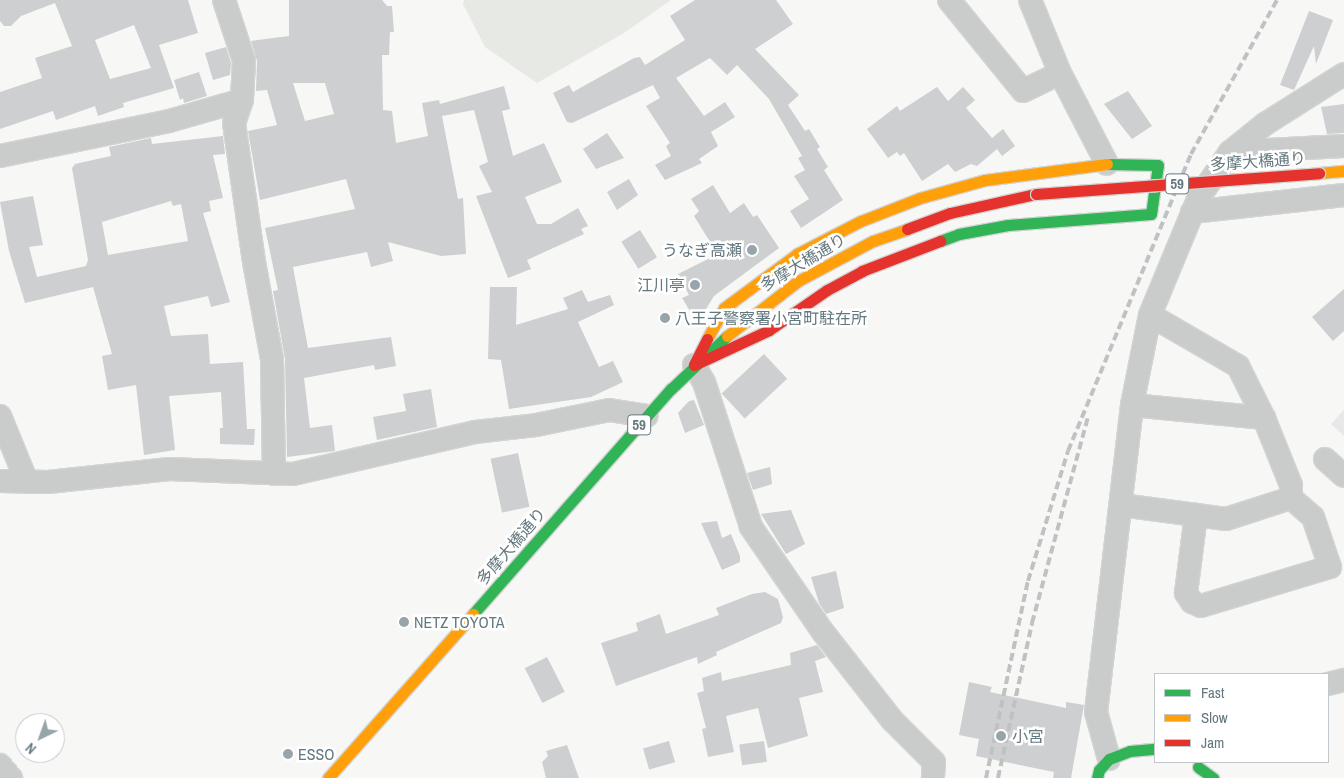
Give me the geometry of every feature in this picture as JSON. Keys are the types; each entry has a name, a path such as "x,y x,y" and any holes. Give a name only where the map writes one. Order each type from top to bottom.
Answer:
{"main road":[{"path":"1107,164 1158,165 1151,214 1008,225 959,234 862,271 827,290 768,330 694,365 724,308 797,254 861,220 920,198 984,180 1107,164"},
{"name":"多摩大橋通り","path":"328,778 694,365 738,324 778,295 855,249 941,215 1036,194 1344,171"},
{"path":"1097,778 1099,770 1109,759 1130,751 1154,749"},
{"path":"1197,769 1213,778"}],"street":[{"path":"224,0 244,61 242,100 235,131 272,359 274,474"},
{"path":"949,0 1024,91 1060,73"},
{"path":"1030,0 1060,73 1107,164"},
{"path":"1109,759 1096,712 1132,405 1150,315 1192,212 1230,152 1265,124 1344,74"},
{"path":"0,156 169,121 242,100"},
{"path":"1230,152 1344,146"},
{"path":"1192,212 1344,195"},
{"path":"1150,315 1238,366 1264,418 1291,485 1291,498 1313,517 1330,567 1201,606 1192,602 1186,593 1196,515"},
{"path":"694,365 704,382 751,527 823,632 892,720 934,762 933,778"},
{"path":"1132,405 1264,418"},
{"path":"0,481 48,482 169,469 293,474 462,434 536,425 609,410 647,416"},
{"path":"0,416 27,482"},
{"path":"1325,459 1344,476"},
{"path":"1121,505 1226,519 1291,498"},
{"path":"1329,684 1344,680"},
{"path":"0,765 11,778"}],"shaded area":[{"path":"464,0 671,0 624,33 537,83 485,47 463,4"},
{"path":"1344,410 1344,436 1331,424"}],"building":[{"path":"0,0 188,0 198,33 159,45 174,88 123,103 124,107 98,116 95,106 56,120 53,111 0,129 0,92 42,78 35,58 72,46 55,3 21,16 11,26 4,26 0,21","holes":["134,25 151,68 110,79 95,40"]},
{"path":"289,0 382,0 387,6 392,6 394,32 390,32 389,55 382,55 383,110 392,111 396,143 428,136 422,103 439,100 440,104 504,86 510,109 502,111 513,156 544,143 562,182 525,197 537,224 551,224 578,208 588,226 581,229 584,234 527,260 531,269 508,278 476,196 492,192 479,166 488,162 474,110 442,116 458,199 463,198 466,254 441,256 388,242 393,261 371,267 367,252 293,267 308,348 391,337 396,366 375,370 374,365 304,378 310,428 332,425 335,451 287,457 285,359 273,291 278,290 265,228 355,209 346,179 260,200 248,131 277,125 267,90 256,91 257,61 251,41 289,36","holes":["293,83 325,83 334,114 305,121"]},
{"path":"695,0 776,0 793,24 755,49 799,95 788,105 805,131 809,129 820,147 817,149 828,167 824,170 843,200 801,228 790,211 809,199 794,176 805,170 798,158 802,156 769,99 737,65 727,75 710,58 676,78 704,116 725,102 735,117 711,132 718,146 699,159 702,163 665,180 655,165 671,156 666,146 670,143 646,106 660,98 653,85 572,123 567,122 553,93 569,85 573,92 634,58 640,57 645,65 685,40 670,16"},
{"path":"1309,11 1333,20 1316,64 1314,46 1294,90 1280,85"},
{"path":"226,47 231,63 230,75 213,80 205,53"},
{"path":"199,72 207,96 184,103 183,98 180,100 174,80"},
{"path":"937,87 948,101 963,87 975,100 966,108 992,138 1003,129 1015,146 1002,156 997,149 977,166 971,164 955,172 948,164 922,181 904,153 900,156 897,152 888,158 867,129 897,106 900,111"},
{"path":"1128,91 1152,126 1132,139 1104,104"},
{"path":"1344,104 1344,133 1327,134 1321,107"},
{"path":"607,133 624,158 596,169 583,149"},
{"path":"223,136 225,154 213,155 223,198 209,201 211,211 203,213 230,302 211,307 208,296 164,306 171,336 208,334 210,364 243,362 247,429 255,429 254,445 220,444 220,428 223,428 221,392 169,396 175,450 144,455 136,385 108,390 102,356 112,354 93,287 25,303 9,251 0,202 33,196 43,245 29,247 37,277 86,266 88,260 72,168 75,164 111,156 109,147 151,138 152,144","holes":["171,201 173,206 181,204 188,241 108,255 102,222"]},
{"path":"629,179 638,195 617,210 607,192"},
{"path":"713,185 730,213 744,203 753,217 757,215 779,248 714,296 706,309 693,316 682,298 689,295 678,274 712,257 707,249 712,245 694,216 699,211 691,199"},
{"path":"640,230 657,257 638,269 621,242"},
{"path":"490,287 517,287 516,325 568,309 563,298 582,290 588,302 610,295 614,305 578,322 599,367 613,361 623,382 591,397 509,409 501,360 488,359"},
{"path":"1344,289 1344,331 1333,341 1312,317"},
{"path":"764,354 787,379 745,418 722,394"},
{"path":"431,389 437,427 377,440 373,417 406,411 403,394"},
{"path":"694,400 704,425 685,433 678,413 689,401"},
{"path":"518,453 529,507 502,513 491,459"},
{"path":"770,467 772,484 753,490 747,473"},
{"path":"791,510 805,544 786,554 761,514"},
{"path":"717,521 722,538 731,534 740,556 740,562 722,570 701,523"},
{"path":"836,571 844,608 826,614 819,603 811,577"},
{"path":"765,592 778,599 783,617 781,623 716,652 717,655 698,664 697,657 616,686 601,643 638,631 636,623 660,614 666,634 719,615 716,608 752,594"},
{"path":"817,645 826,657 815,661 823,692 799,698 808,736 768,748 758,708 726,716 734,752 708,757 702,729 706,728 697,693 704,691 702,678 721,672 722,681 791,665 790,653"},
{"path":"547,657 565,692 542,703 525,668"},
{"path":"969,682 992,687 990,692 1066,708 1066,702 1084,705 1071,778 1053,778 1054,772 976,756 979,739 959,735"},
{"path":"669,741 675,762 649,770 643,748"},
{"path":"764,741 767,762 742,765 739,744"},
{"path":"567,745 579,778 546,778 542,762 548,756 546,751"}],"railway":[{"path":"986,778 1028,581 1068,451 1191,154 1277,0"},
{"path":"998,778 1032,623 1088,417"}],"traffic: fast":[{"path":"940,241 959,234 1008,225 1151,214 1158,165 1107,164"},
{"path":"473,614 671,389 727,336"},
{"path":"1097,778 1099,770 1109,759 1130,751 1154,749"},
{"path":"1198,767 1213,778"}],"traffic: slow":[{"path":"707,339 724,308 797,254 861,221 920,198 985,180 1107,164"},
{"path":"1319,173 1344,171"},
{"path":"727,336 798,281 873,241 907,229"},
{"path":"328,778 473,614"}],"traffic: jam":[{"path":"1036,194 1319,173"},
{"path":"907,229 950,213 1036,194"},
{"path":"707,339 694,365 769,330 827,290 862,271 940,241"}],"place":[{"name":"うなぎ高瀬","path":"752,250"},
{"name":"江川亭","path":"695,285"},
{"name":"八王子警察署小宮町駐在所","path":"665,318"},
{"name":"NETZ TOYOTA","path":"404,622"},
{"name":"小宮","path":"1001,736"},
{"name":"ESSO","path":"288,754"}]}
